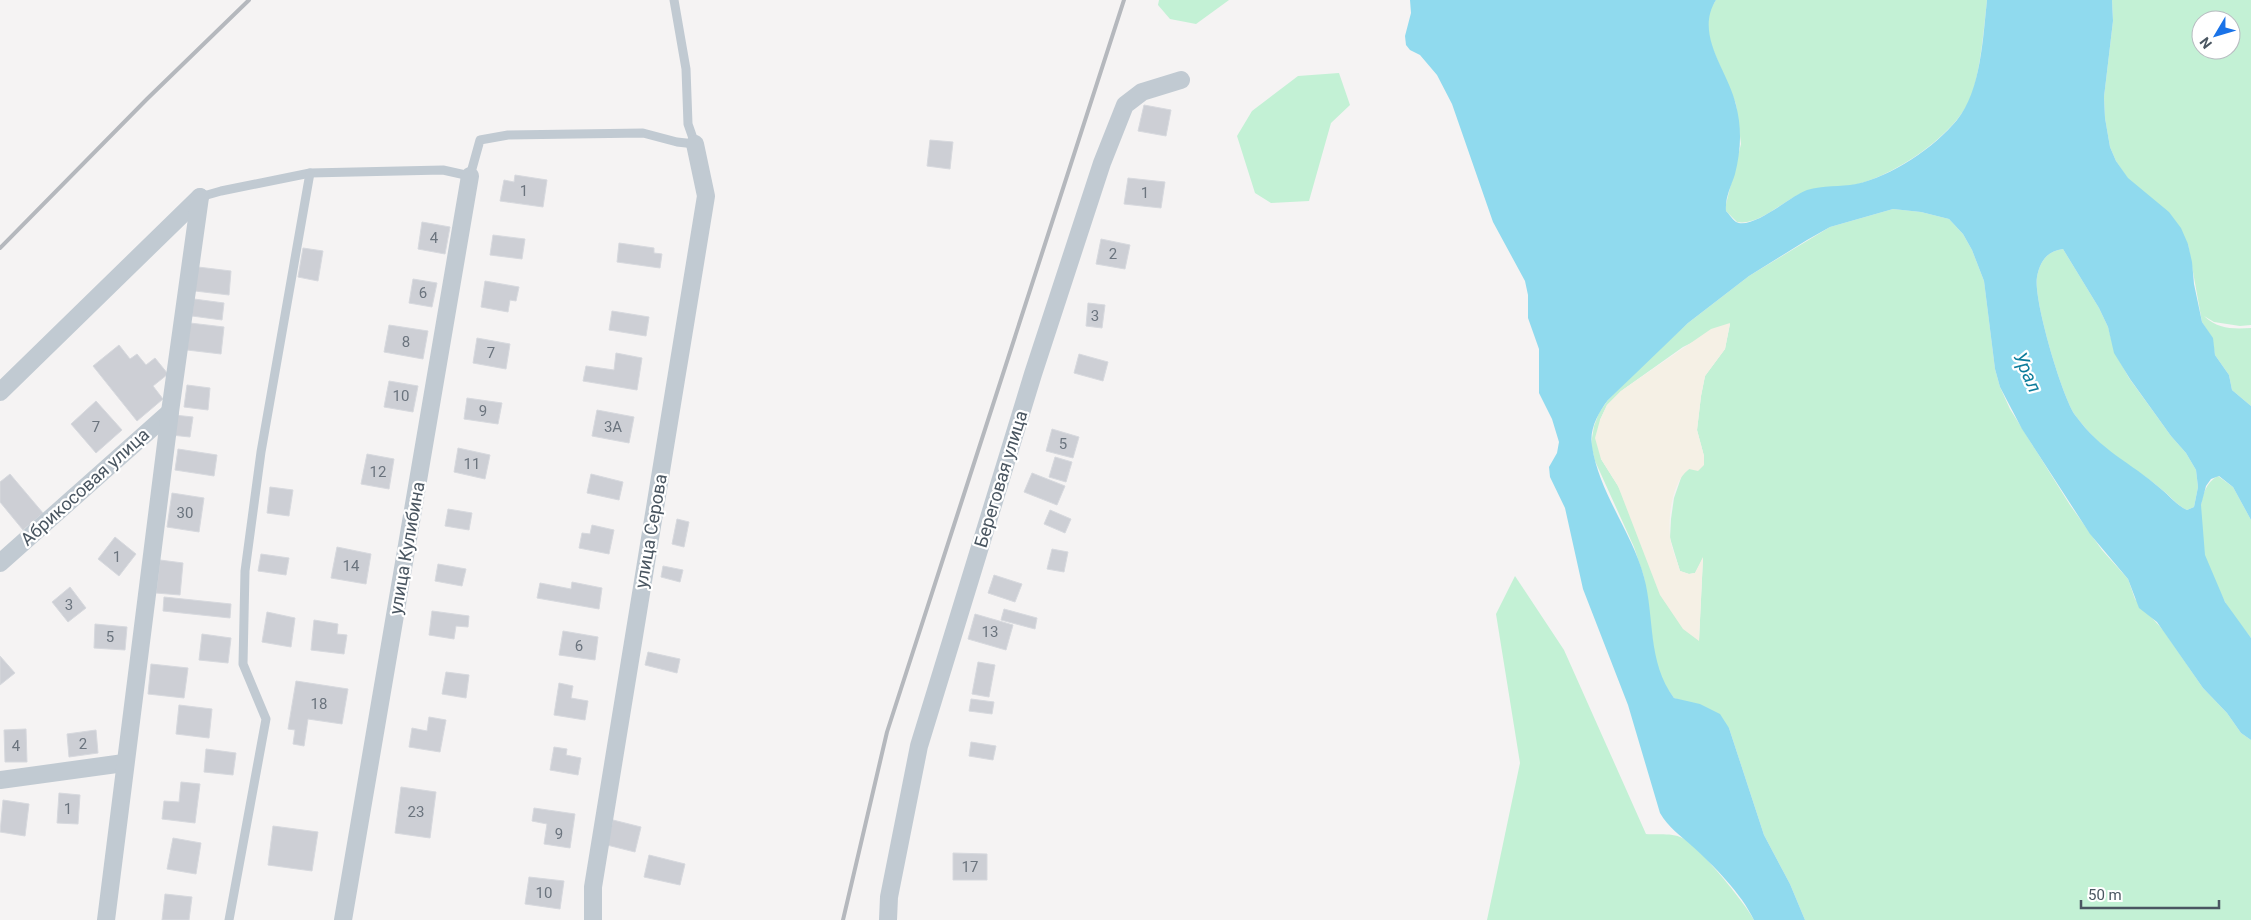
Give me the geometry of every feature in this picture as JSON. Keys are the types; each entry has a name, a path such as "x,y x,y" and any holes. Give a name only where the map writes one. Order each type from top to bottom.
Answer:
{"street":[{"name":"Береговая улица","path":"888,920 889,897 919,746 1033,374 1102,163 1125,104 1142,92 1181,80"},
{"name":"улица Серова","path":"593,920 593,887 706,196 695,144"},
{"name":"улица Кулибина","path":"343,920 470,176"},
{"path":"0,392 200,198"},
{"path":"106,920 124,763 200,198"},
{"name":"Абрикосовая улица","path":"0,563 170,412"},
{"path":"0,780 124,763"}],"lane":[{"path":"200,198 221,190 310,173 443,170 470,176 480,140 508,135 643,133 677,142 695,144 688,124 686,69 674,0"},
{"path":"229,920 266,719 242,664 245,571 261,452 310,173"}],"green space":[{"path":"1159,0 1229,0 1196,24 1170,19 1158,5"},
{"path":"1716,0 1987,0 1980,58 1973,91 1956,121 1942,135 1909,161 1891,171 1858,184 1805,192 1755,220 1737,222 1726,211 1726,204 1741,144 1736,104 1709,40 1707,25 1709,11"},
{"path":"2112,0 2251,0 2251,325 2240,326 2214,322 2204,316 2220,326 2251,328 2251,406 2232,390 2229,375 2215,355 2212,338 2202,322 2188,244 2128,179 2116,161 2110,147 2105,118 2104,97 2113,21"},
{"path":"1339,73 1350,105 1331,123 1309,201 1271,203 1255,193 1237,136 1252,111 1298,76"},
{"path":"1893,209 1921,212 1949,219 1963,234 1972,250 1984,281 1995,369 2000,387 2010,409 2070,505 2102,550 2128,579 2135,599 2163,630 2203,688 2227,713 2241,733 2251,740 2251,920 1805,920 1790,884 1764,835 1729,728 1683,701 1674,698 1663,683 1657,668 1644,577 1634,547 1595,461 1591,444 1594,426 1599,413 1608,400 1688,323 1749,276 1830,227","holes":["1730,324 1725,349 1705,376 1701,396 1697,430 1704,456 1682,475 1674,498 1671,519 1670,538 1680,571 1689,574 1695,573 1703,558 1699,640 1618,486 1601,459 1600,420 1607,405 1621,391 1683,347"]},
{"path":"2063,249 2099,308 2108,327 2115,353 2129,378 2171,436 2186,453 2196,470 2198,487 2194,507 2187,510 2183,508 2151,481 2123,462 2084,427 2069,405 2056,369 2039,305 2037,288 2037,277 2042,262 2053,252"},
{"path":"2218,476 2233,487 2251,520 2251,638 2227,605 2204,554 2200,511 2205,490 2210,482"},
{"path":"1515,576 1564,650 1646,834 1672,835 1687,841 1720,874 1754,920 1487,920 1520,763 1496,614"}],"sand":[{"path":"1730,323 1725,349 1705,376 1701,396 1697,430 1704,456 1704,465 1698,471 1689,469 1683,475 1675,491 1671,509 1671,540 1680,571 1689,574 1695,573 1703,557 1699,641 1683,629 1660,595 1618,486 1601,459 1595,438 1607,405 1621,391 1711,329"}],"water":[{"name":"Урал","path":"1410,0 1716,0 1710,13 1711,39 1732,92 1740,131 1739,156 1727,197 1726,211 1736,222 1743,223 1761,217 1807,190 1819,187 1856,184 1883,175 1911,160 1948,130 1965,108 1976,79 1980,63 1987,0 2112,0 2113,21 2104,97 2105,118 2110,147 2116,161 2128,178 2169,212 2181,228 2188,244 2202,322 2213,338 2215,355 2229,375 2232,390 2251,406 2251,520 2233,487 2219,476 2211,479 2206,486 2201,505 2205,555 2225,602 2251,638 2251,740 2241,733 2227,713 2203,688 2157,622 2139,608 2128,579 2090,534 2022,429 2000,387 1995,369 1984,281 1972,250 1963,234 1949,219 1921,212 1893,209 1830,227 1749,276 1688,323 1608,400 1598,416 1591,440 1601,480 1639,560 1647,593 1656,655 1665,684 1674,698 1700,704 1720,714 1729,728 1764,835 1790,884 1805,920 1754,920 1742,900 1726,880 1670,827 1660,813 1628,705 1583,589 1565,508 1550,477 1549,467 1557,453 1559,442 1552,419 1539,393 1539,349 1528,318 1528,295 1525,281 1493,222 1452,104 1437,75 1420,55 1410,50 1406,45 1405,36 1411,13","holes":["2063,249 2099,308 2108,327 2114,353 2130,379 2171,436 2186,453 2196,470 2198,487 2194,507 2187,510 2180,506 2149,479 2106,447 2085,428 2069,405 2056,369 2039,305 2037,277 2040,266 2045,258 2053,252"]}],"building":[{"path":"1144,105 1171,110 1166,136 1138,131"},
{"path":"930,140 953,142 950,169 927,166"},
{"path":"515,175 547,180 543,207 500,201 504,180 514,182"},
{"path":"1128,178 1165,182 1161,208 1124,204"},
{"path":"422,222 450,227 445,254 418,249"},
{"path":"493,235 525,239 522,259 490,255"},
{"path":"1101,239 1130,245 1125,269 1096,264"},
{"path":"619,243 654,248 654,253 662,254 660,268 617,262"},
{"path":"303,248 323,251 318,281 298,277"},
{"path":"198,267 231,271 229,295 195,291"},
{"path":"413,279 437,283 432,307 409,303"},
{"path":"485,281 519,287 516,301 510,300 508,312 481,307"},
{"path":"194,299 224,303 222,320 192,316"},
{"path":"1088,303 1105,305 1102,328 1086,326"},
{"path":"612,311 649,317 646,336 609,330"},
{"path":"190,323 224,327 221,354 187,350"},
{"path":"389,325 428,331 423,359 384,352"},
{"path":"477,338 510,344 506,369 473,363"},
{"path":"119,345 130,359 137,354 146,365 155,358 168,374 153,386 163,399 137,421 93,366"},
{"path":"616,353 642,358 637,390 583,381 586,366 614,370"},
{"path":"1079,354 1108,362 1103,381 1074,373"},
{"path":"389,381 418,386 413,412 384,407"},
{"path":"187,385 210,388 208,410 184,407"},
{"path":"467,398 502,403 498,424 464,419"},
{"path":"96,401 122,430 96,453 71,424"},
{"path":"597,410 634,417 629,443 592,436"},
{"path":"174,415 193,417 190,437 171,435"},
{"path":"1052,429 1079,437 1073,458 1046,451"},
{"path":"458,448 490,455 485,479 454,472"},
{"path":"178,449 217,455 214,476 175,470"},
{"path":"367,454 394,459 389,489 361,484"},
{"path":"1055,457 1072,462 1066,482 1049,477"},
{"path":"1032,473 1065,486 1057,505 1024,492"},
{"path":"10,474 43,513 23,530 0,502 0,482"},
{"path":"591,474 623,482 619,500 587,493"},
{"path":"270,487 293,490 289,516 267,513"},
{"path":"172,493 204,498 199,532 167,527"},
{"path":"448,509 472,513 469,530 445,526"},
{"path":"1050,510 1071,519 1065,533 1044,524"},
{"path":"677,519 689,522 684,547 672,544"},
{"path":"592,525 614,530 609,554 579,548 582,533 590,534"},
{"path":"115,537 136,554 119,576 98,559"},
{"path":"337,547 371,554 366,584 331,578"},
{"path":"1052,549 1068,552 1064,572 1047,569"},
{"path":"261,554 289,558 286,575 258,571"},
{"path":"160,560 183,563 180,595 156,593"},
{"path":"438,564 466,569 462,586 435,581"},
{"path":"663,566 683,570 680,582 661,577"},
{"path":"994,575 1022,584 1015,602 988,593"},
{"path":"572,582 602,588 599,609 537,598 540,583 571,589"},
{"path":"70,587 86,608 68,622 52,602"},
{"path":"164,597 231,604 230,618 163,611"},
{"path":"1004,609 1037,618 1035,629 1001,620"},
{"path":"432,611 469,616 468,627 456,626 454,639 429,635"},
{"path":"267,612 295,618 291,647 262,642"},
{"path":"975,614 1013,625 1006,650 968,639"},
{"path":"314,620 338,624 337,634 347,635 344,654 311,650"},
{"path":"95,624 127,627 125,650 94,648"},
{"path":"563,631 598,637 595,660 559,655"},
{"path":"202,634 231,638 228,663 199,660"},
{"path":"648,652 680,659 677,673 645,665"},
{"path":"0,656 15,673 0,685"},
{"path":"978,662 995,665 989,697 972,694"},
{"path":"151,664 188,668 184,698 148,694"},
{"path":"446,672 469,675 466,698 442,694"},
{"path":"296,681 348,689 342,724 308,719 304,746 293,744 295,730 288,729"},
{"path":"559,683 573,686 571,698 588,701 585,720 554,715"},
{"path":"971,699 994,702 992,714 969,711"},
{"path":"179,705 212,709 209,738 176,734"},
{"path":"429,717 446,720 440,752 409,747 412,728 427,731"},
{"path":"26,729 27,762 5,762 4,730"},
{"path":"96,730 98,753 69,757 67,734"},
{"path":"971,742 996,746 993,760 969,756"},
{"path":"554,747 567,749 566,755 581,758 578,775 550,770"},
{"path":"206,749 236,753 233,775 204,772"},
{"path":"181,782 200,784 195,823 162,819 164,801 179,802"},
{"path":"401,787 436,792 430,838 395,833"},
{"path":"59,793 80,795 78,824 57,823"},
{"path":"3,800 29,804 25,836 0,832"},
{"path":"534,808 575,814 570,848 544,844 547,824 532,821"},
{"path":"613,820 641,827 635,852 607,845"},
{"path":"273,826 318,832 312,871 268,865"},
{"path":"173,838 201,843 196,874 167,869"},
{"path":"953,853 987,854 987,880 953,880"},
{"path":"649,855 685,864 680,885 644,877"},
{"path":"529,877 564,881 560,909 525,904"},
{"path":"165,894 192,897 189,920 162,920"}],"railway":[{"path":"0,248 147,99 249,0"},
{"path":"843,920 887,732 1124,0"}]}
